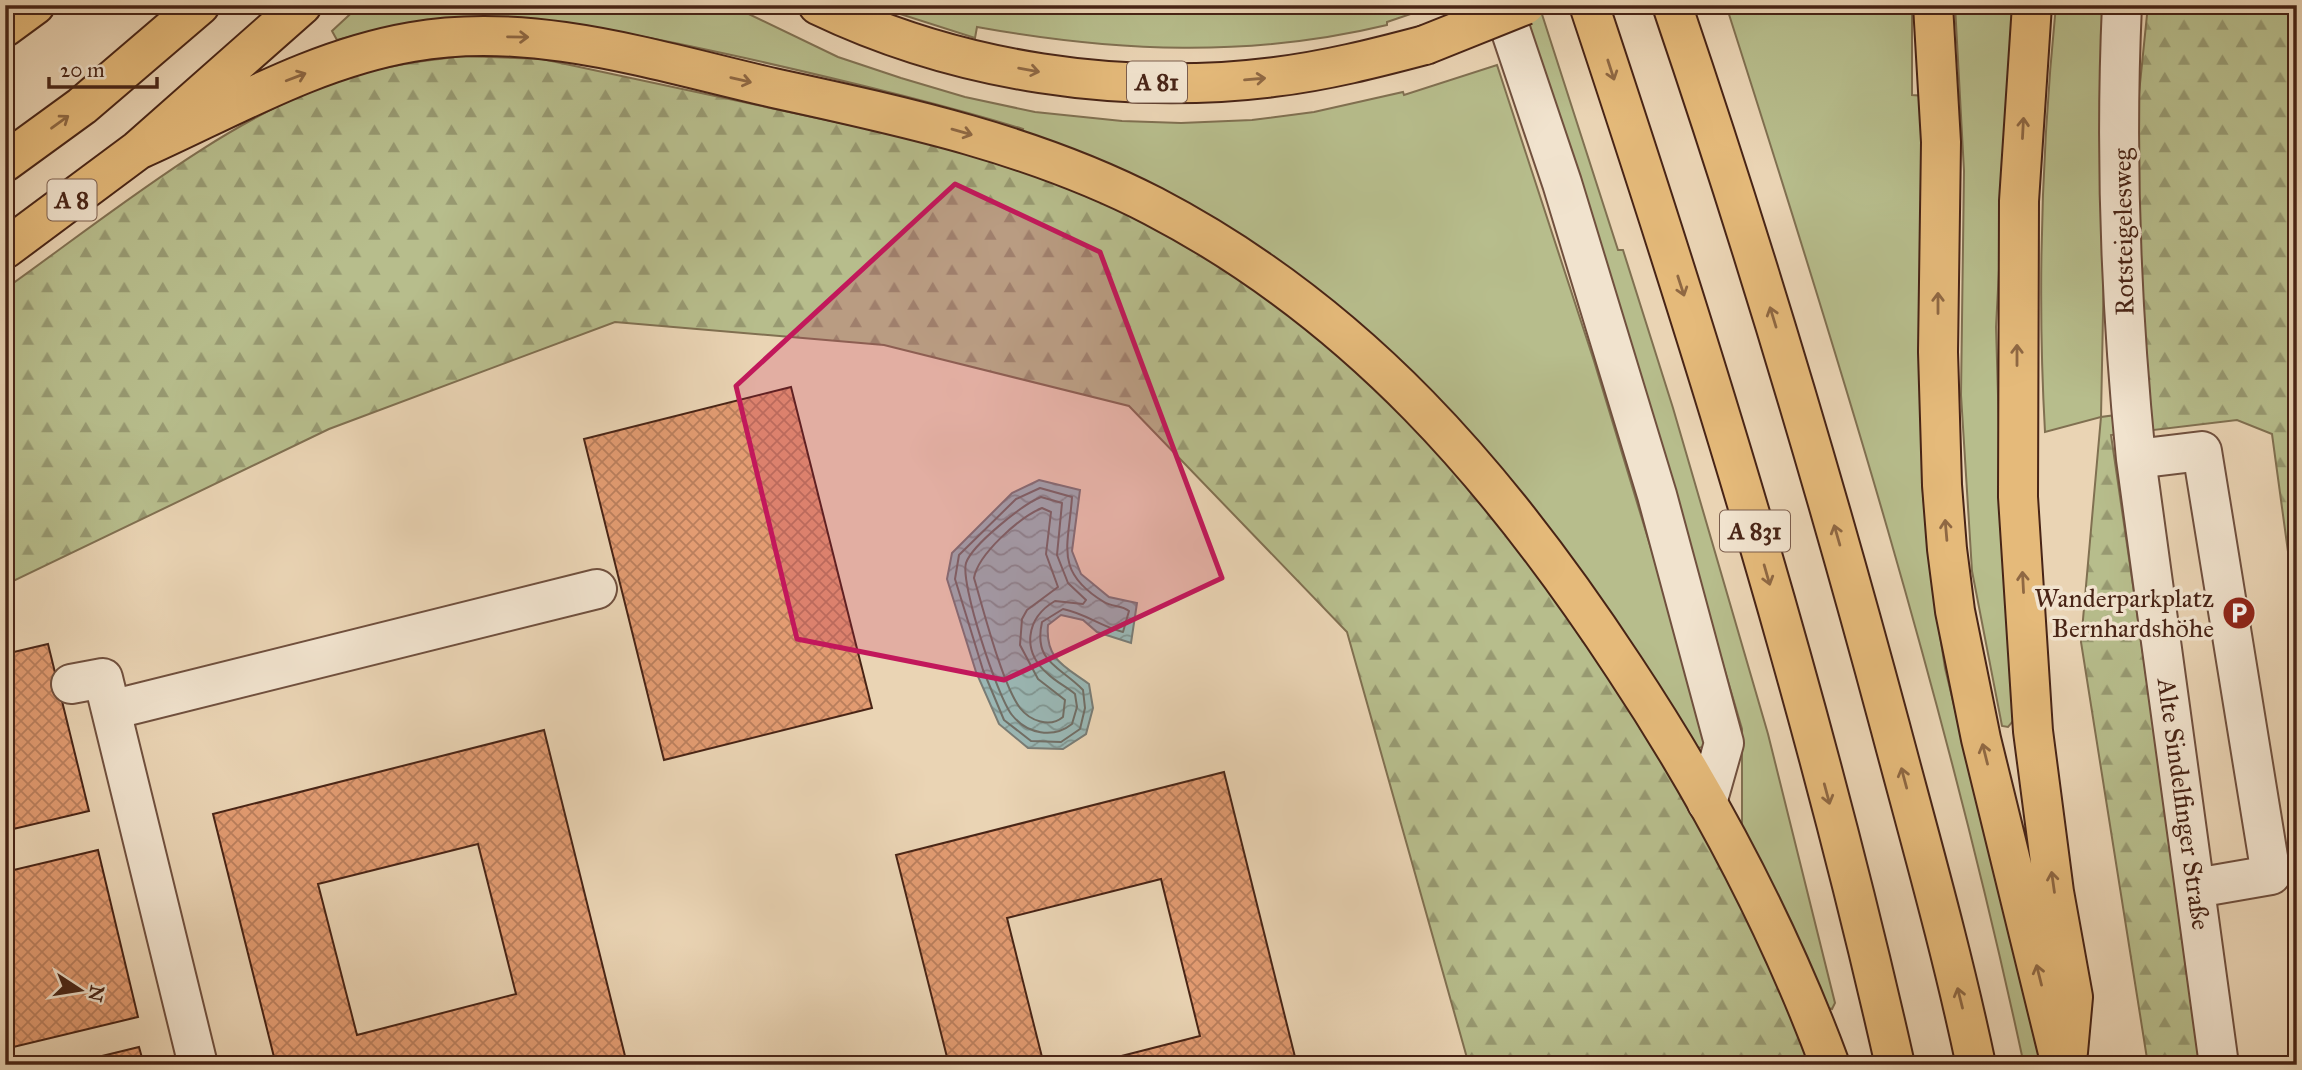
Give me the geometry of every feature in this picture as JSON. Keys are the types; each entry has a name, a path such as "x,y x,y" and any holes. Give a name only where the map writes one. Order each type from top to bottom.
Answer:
{"highway":[{"path":"5,27 35,5"},
{"name":"A 8","path":"5,162 82,106 200,5"},
{"path":"138,150 302,5"},
{"name":"A 81","path":"818,5 891,36 987,62 1124,82 1181,83 1275,77 1320,70 1425,45 1525,5"},
{"name":"A 831","path":"1589,5 1686,301 1744,492 1844,857 1895,1065"},
{"name":"A 831","path":"1672,5 1741,215 1827,500 1926,860 1976,1065"},
{"path":"1933,5 1941,142 1938,378 1947,549 1955,611 1981,739 2061,1065"},
{"path":"2032,5 2019,201 2018,498 2035,744 2054,892 2073,997 2066,1065"},
{"path":"138,150 213,117 259,91 359,54 447,36 530,37 593,48 871,109 995,141 1063,166 1148,204 1265,273 1339,329 1413,397 1486,477 1565,579 1647,702 1707,803 1770,922 1830,1065"},
{"name":"A 8","path":"5,249 138,150"}],"lane":[{"path":"1502,5 1562,183 1657,495 1724,743 1707,803"},
{"name":"Rotsteigelesweg","path":"2122,5 2119,67 2122,246 2126,364 2136,459"},
{"path":"2136,459 2202,452 2271,875 2196,888"},
{"name":"Alte Sindelfinger Straße","path":"2136,459 2220,1065"},
{"path":"111,710 597,589"},
{"path":"71,684 103,678 198,1065"}],"highlighted area":[{"path":"955,184 1100,252 1222,578 1004,680 797,639 736,386"}],"green space":[{"path":"360,5 730,5 838,57 965,97 1035,112 1122,121 1181,123 1252,120 1314,112 1403,92 1404,95 1497,65 1594,361 1674,624 1705,741 1703,747 1698,748 1609,611 1021,135 1023,129 815,74 642,36 592,28 492,20 441,22 390,28 337,40 332,31"},
{"path":"872,5 1437,5 1387,22 1387,25 1336,36 1234,47 1183,48 1080,42 977,27 975,38"},
{"path":"1521,5 1539,5 1618,250 1623,250 1673,408 1768,734 1835,1003 1832,1009 1828,1008 1742,832 1742,729 1617,304"},
{"path":"1726,5 1912,5 1912,95 1926,96 1927,482 1922,483 1931,576 1945,668 2041,1065 2024,1065 1961,797 1888,531"},
{"path":"1955,5 2013,5 1996,327 2002,531 2014,720 2008,727 2002,726 1972,571 1961,395 1964,171"},
{"path":"2056,5 2109,5 2101,417 2045,432 2041,325 2042,218"},
{"path":"2148,5 2297,5 2297,618 2272,434 2237,420 2111,435 2203,1065 2148,1065 2081,642 2101,417 2147,411 2135,133"},
{"path":"462,56 542,59 934,143 1060,184 1129,214 1216,262 1266,294 1372,381 1507,530 1652,741 1755,928 1817,1065 1469,1065 1347,632 1129,406 884,345 615,322 329,429 5,585 5,289 168,172 254,118 298,96 357,74 402,64"}],"water":[{"path":"1039,480 1080,490 1072,551 1081,574 1109,597 1137,603 1131,643 1097,632 1083,620 1061,615 1048,625 1053,654 1064,666 1089,684 1093,708 1086,734 1063,749 1028,748 999,724 976,672 947,579 952,553 1012,493"}],"building":[{"path":"791,387 872,708 664,760 584,439"},
{"path":"48,644 89,811 5,831 5,654"},
{"path":"544,730 626,1060 605,1065 276,1065 213,814","holes":["478,844 516,994 357,1035 318,884"]},
{"path":"1224,772 1297,1065 1086,1065 1200,1036 1161,879 1007,918 1044,1065 949,1065 896,855"},
{"path":"98,850 138,1017 5,1049 5,872"},
{"path":"139,1047 144,1065 65,1065"}],"place":[{"name":"Wanderparkplatz Bernhardshöhe","path":"2239,613"}]}
